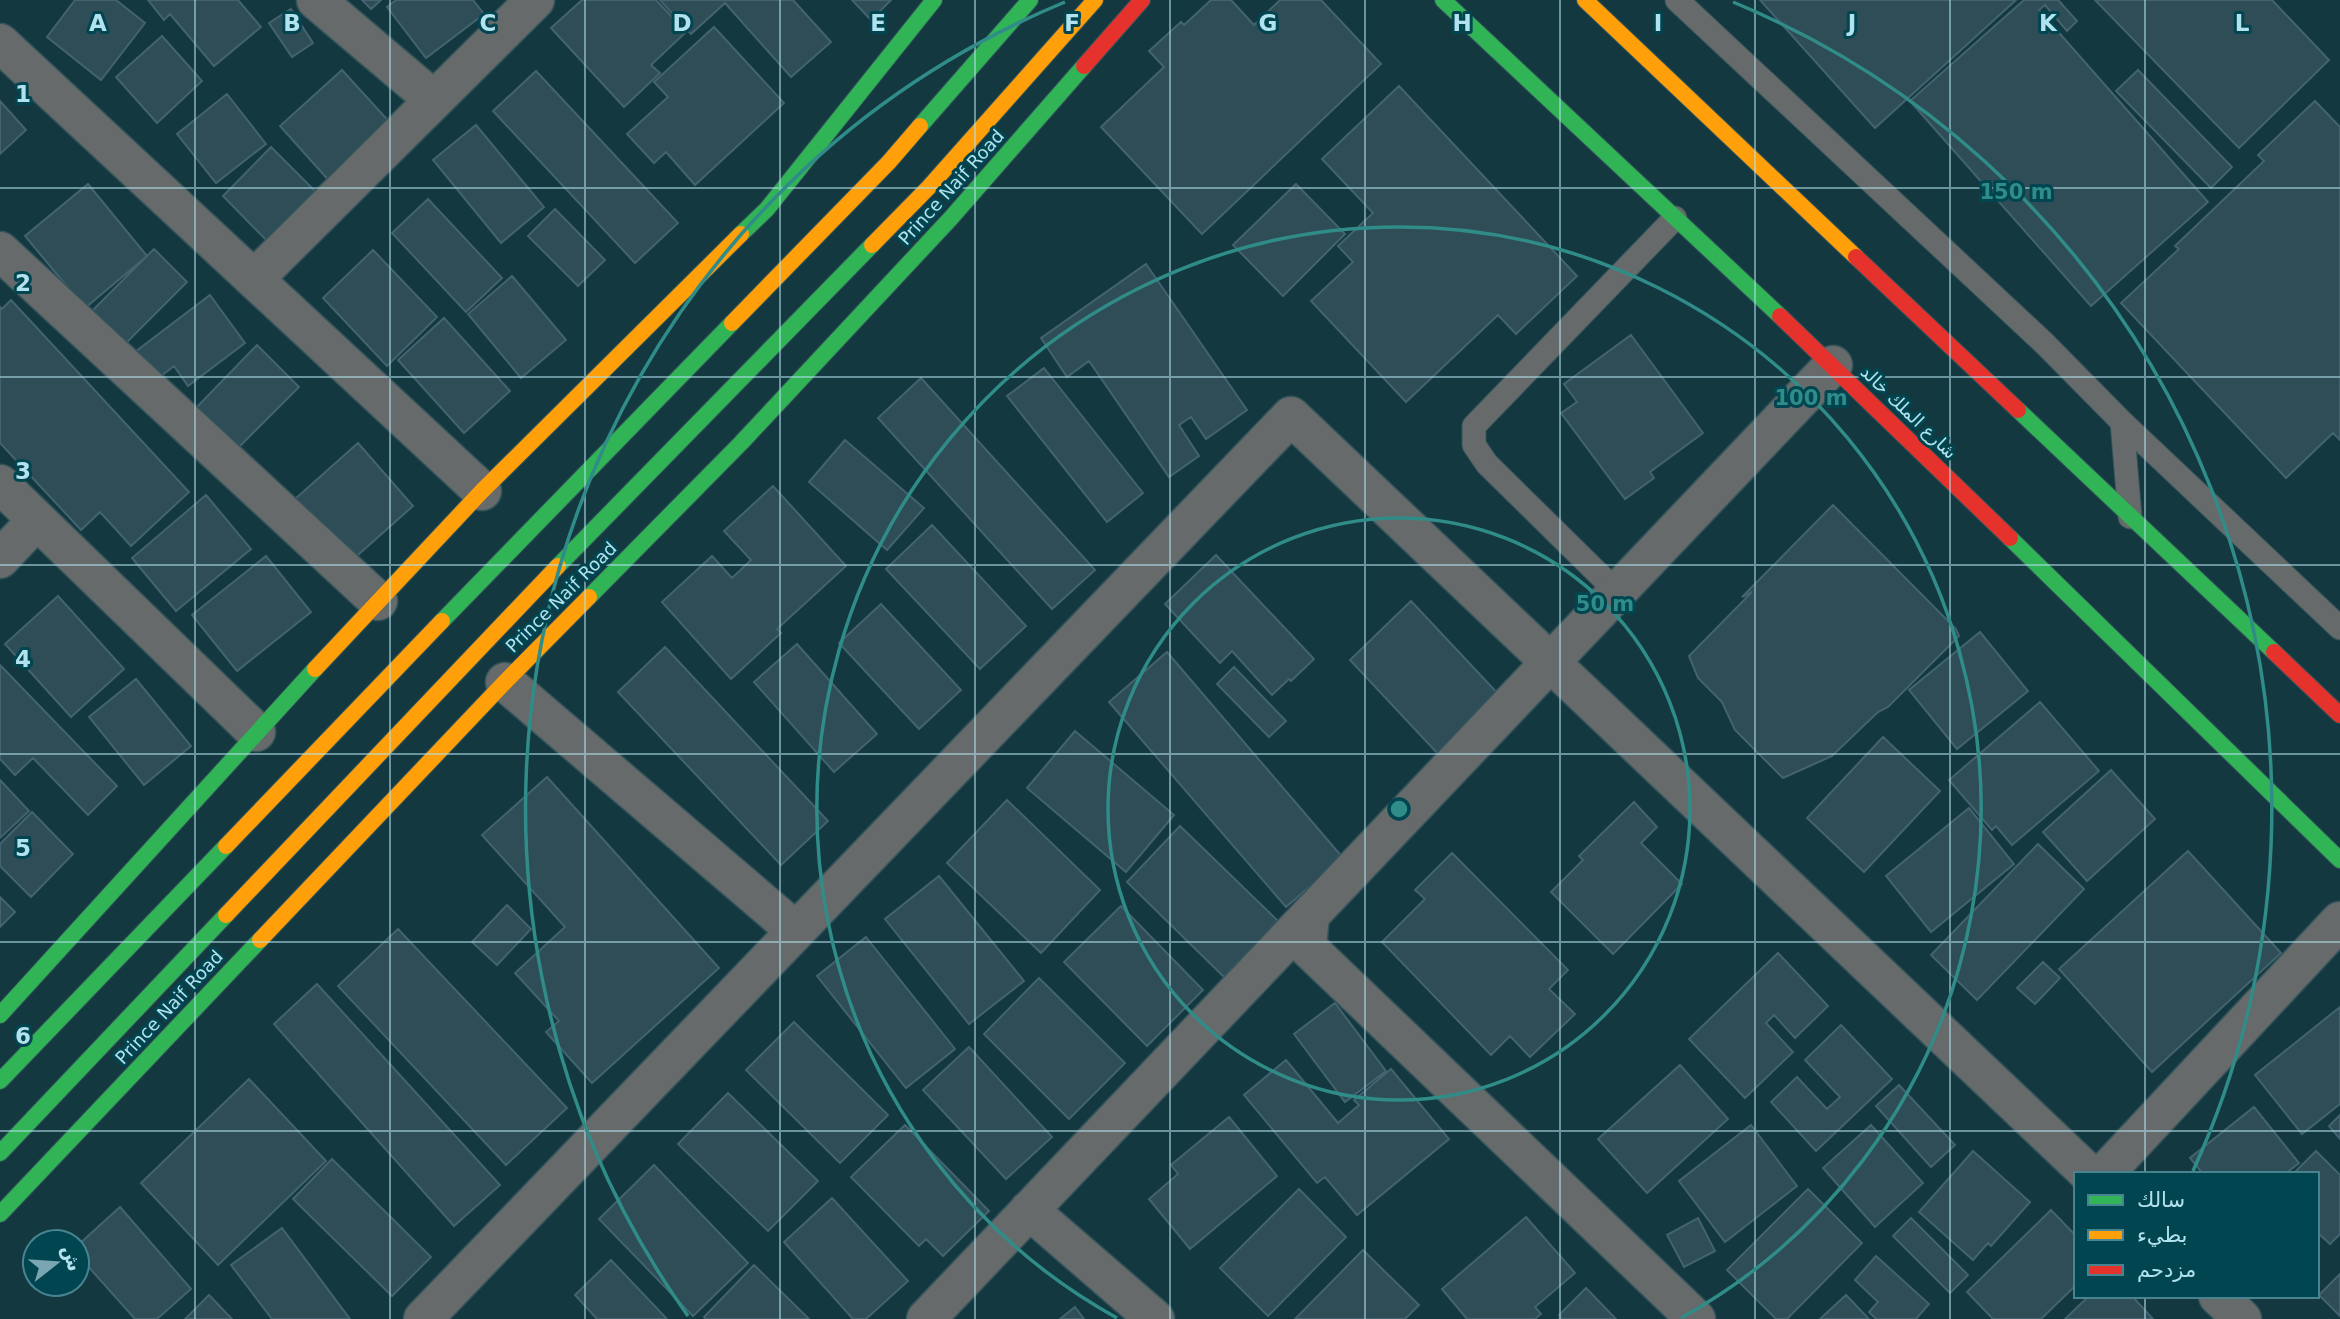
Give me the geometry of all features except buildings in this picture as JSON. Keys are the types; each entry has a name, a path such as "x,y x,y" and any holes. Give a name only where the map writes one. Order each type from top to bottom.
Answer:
{"main road":[{"path":"0,1015 256,732 482,491 767,209 934,0"},
{"path":"0,1081 889,162 1030,0"},
{"name":"Prince Naif Road","path":"0,1153 476,650 929,187 1095,0"},
{"name":"Prince Naif Road","path":"0,1214 505,682 741,443 951,218 1142,0"},
{"name":"شارع الملك خالد","path":"1443,0 1833,365 2340,860"},
{"path":"1585,0 2340,715"}],"street":[{"path":"316,0 434,100"},
{"path":"254,279 535,0"},
{"path":"0,43 482,491"},
{"path":"0,251 378,601"},
{"path":"926,1319 1833,365"},
{"path":"441,1313 796,931 1291,416 2087,1172"},
{"path":"0,484 256,732"},
{"path":"0,559 37,520"},
{"path":"505,682 796,931"},
{"path":"1310,915 1307,947 1696,1319"},
{"path":"2106,1172 2340,921"},
{"path":"1029,1210 1155,1319"},
{"path":"2220,1298 2242,1319"}],"lane":[{"path":"1677,0 2045,344 2122,422 2340,628"},
{"path":"1617,592 1487,464 1474,445 1474,426 1675,218"},
{"path":"2122,422 2130,517"}],"traffic: fast":[{"path":"741,234 767,209 934,0"},
{"path":"920,126 1030,0"},
{"path":"1443,0 1780,316"},
{"path":"589,597 741,443 951,218 1084,66"},
{"path":"558,566 872,245"},
{"path":"442,621 732,323"},
{"path":"2018,410 2274,652"},
{"path":"2010,538 2340,860"},
{"path":"0,1015 315,669"},
{"path":"0,1081 226,846"},
{"path":"0,1153 226,915"},
{"path":"0,1214 260,940"}],"traffic: slow":[{"path":"872,245 929,187 1095,0"},
{"path":"1585,0 1856,257"},
{"path":"732,323 889,162 920,126"},
{"path":"315,669 482,491 741,234"},
{"path":"226,915 558,566"},
{"path":"260,940 589,597"},
{"path":"226,846 442,621"}],"traffic: jam":[{"path":"1084,66 1142,0"},
{"path":"1856,257 2018,410"},
{"path":"1780,316 2010,538"},
{"path":"2274,652 2340,715"}]}
